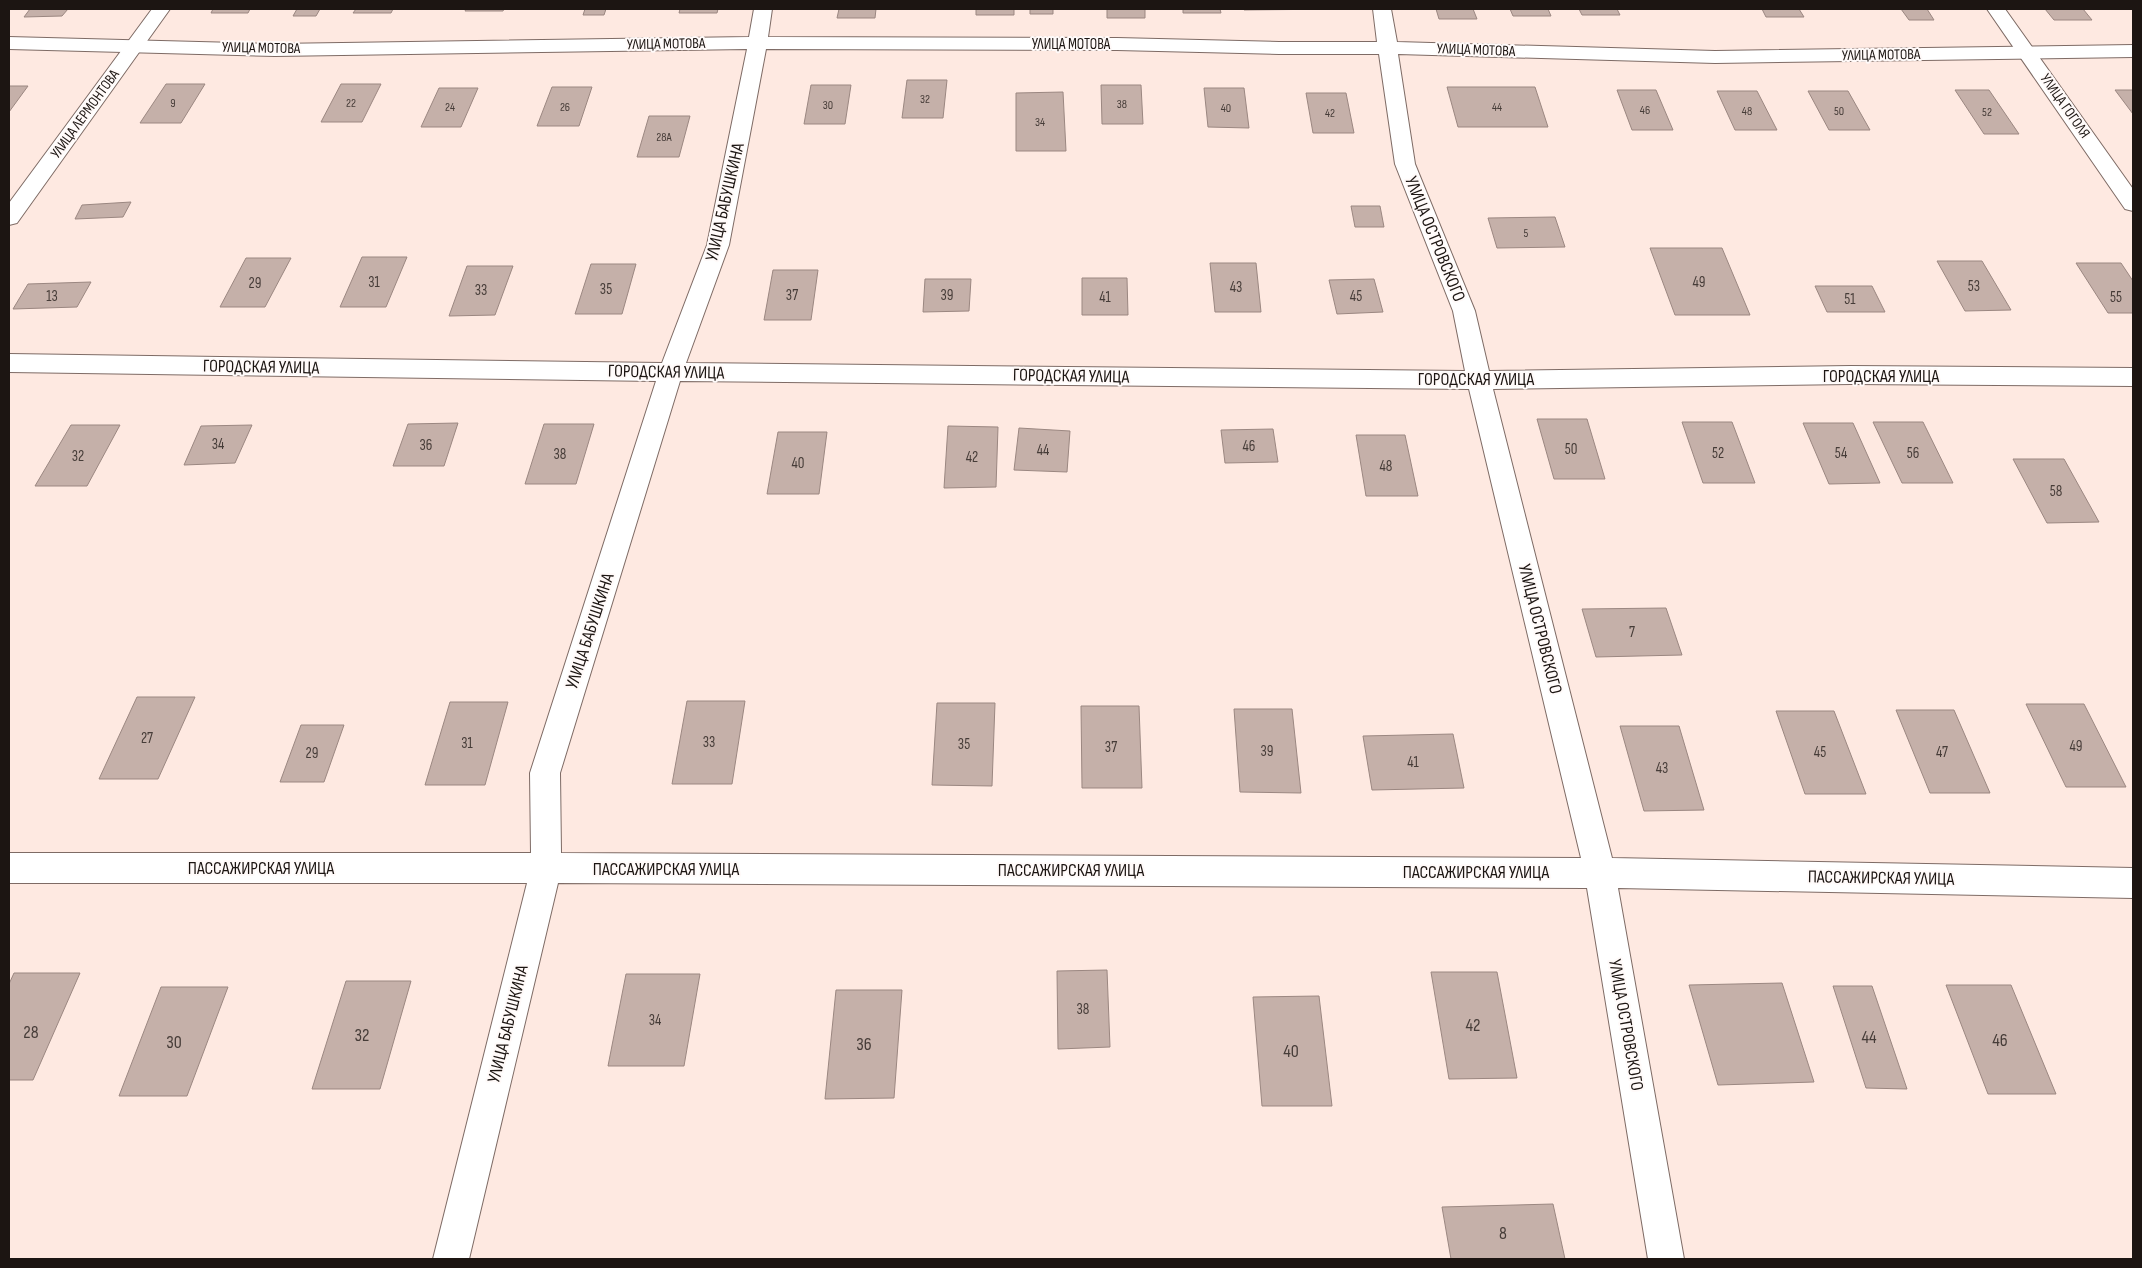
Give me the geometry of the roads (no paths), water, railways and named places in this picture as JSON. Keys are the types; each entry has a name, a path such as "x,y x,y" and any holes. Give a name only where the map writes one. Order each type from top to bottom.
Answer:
{"street":[{"name":"УЛИЦА ЛЕРМОНТОВА","path":"9,218 161,9"},
{"name":"УЛИЦА БАБУШКИНА","path":"451,1259 546,868 545,773 671,372 718,245 763,9"},
{"name":"УЛИЦА ОСТРОВСКОГО","path":"1382,9 1405,164 1464,311 1479,380 1600,873 1666,1259"},
{"name":"УЛИЦА ГОГОЛЯ","path":"1996,9 2133,204"},
{"name":"УЛИЦА МОТОВА","path":"9,43 275,50 758,43 1117,44 1279,48 1389,48 1715,57 2133,51"},
{"name":"ГОРОДСКАЯ УЛИЦА","path":"9,363 1479,380 1851,375 2133,377"},
{"name":"ПАССАЖИРСКАЯ УЛИЦА","path":"9,868 546,868 1600,873 2133,883"}]}
